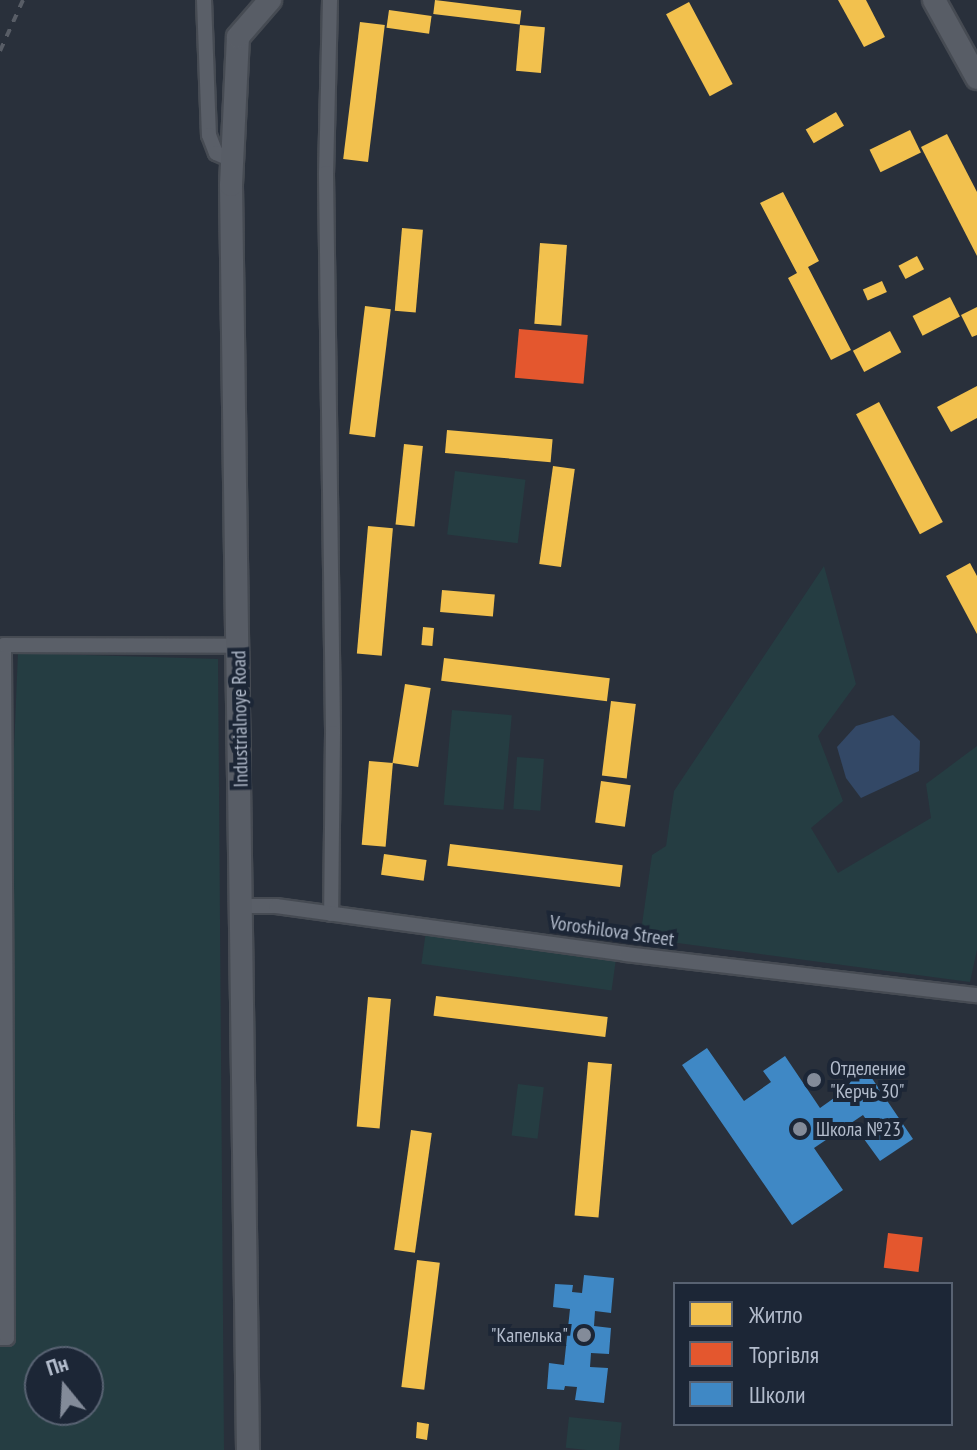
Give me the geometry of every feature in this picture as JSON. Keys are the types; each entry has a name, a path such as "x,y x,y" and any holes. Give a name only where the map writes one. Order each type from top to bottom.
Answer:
{"main road":[{"name":"Industrialnoye Road","path":"248,1450 232,160 238,37 270,0"},
{"path":"934,0 977,78"}],"street":[{"path":"204,0 209,135 216,153 232,160"},
{"path":"330,0 326,179 333,733 331,914"},
{"path":"0,1338 7,1338 4,645 239,646"},
{"name":"Voroshilova Street","path":"243,906 273,906 626,954 977,995"}],"green space":[{"path":"455,471 525,480 518,543 447,535"},
{"path":"824,566 856,684 818,736 843,801 811,828 838,873 931,818 926,784 977,746 977,950 970,982 640,938 652,855 666,846 674,791"},
{"path":"18,653 218,659 224,1450 0,1450 0,1084"},
{"path":"452,710 512,715 503,810 444,805"},
{"path":"517,757 544,759 540,811 513,809"},
{"path":"426,931 616,958 612,990 421,964"},
{"path":"518,1084 544,1087 537,1139 512,1136"},
{"path":"569,1417 622,1423 619,1450 566,1448"}],"water":[{"path":"893,715 920,741 919,771 861,798 846,778 837,747 856,726"}],"building: Житло":[{"path":"435,0 521,11 520,24 433,14"},
{"path":"838,0 866,0 885,37 864,47"},
{"path":"689,2 733,84 710,96 666,14"},
{"path":"389,10 432,16 429,34 386,28"},
{"path":"360,22 385,25 368,162 343,159"},
{"path":"520,25 545,27 541,73 516,71"},
{"path":"836,112 844,126 814,143 806,130"},
{"path":"910,130 921,152 881,172 870,150"},
{"path":"947,134 977,192 977,256 921,147"},
{"path":"783,192 819,261 808,267 851,350 831,360 788,278 797,273 760,203"},
{"path":"402,228 423,230 416,313 395,311"},
{"path":"540,243 567,245 561,326 534,324"},
{"path":"917,256 924,269 906,279 898,266"},
{"path":"882,281 887,292 868,301 863,290"},
{"path":"950,297 960,317 923,336 913,316"},
{"path":"365,306 391,309 375,437 349,434"},
{"path":"977,307 977,335 972,337 961,315"},
{"path":"890,331 901,352 864,372 853,351"},
{"path":"977,386 977,418 951,432 937,407"},
{"path":"879,402 943,522 920,534 856,414"},
{"path":"447,430 553,439 551,462 445,453"},
{"path":"404,444 423,446 414,527 396,525"},
{"path":"553,466 575,469 561,567 539,564"},
{"path":"368,526 393,528 382,656 357,654"},
{"path":"970,563 977,576 977,634 946,576"},
{"path":"442,590 495,595 493,617 440,612"},
{"path":"423,627 434,628 432,646 421,645"},
{"path":"444,658 610,678 607,701 441,681"},
{"path":"405,684 431,688 418,767 392,763"},
{"path":"611,701 636,704 627,778 602,775"},
{"path":"369,761 393,763 386,847 362,845"},
{"path":"601,781 631,785 625,827 595,823"},
{"path":"450,844 623,865 620,887 447,866"},
{"path":"384,854 427,860 424,881 381,875"},
{"path":"436,996 608,1017 605,1037 434,1016"},
{"path":"368,997 391,999 380,1129 357,1127"},
{"path":"588,1062 612,1064 598,1218 575,1215"},
{"path":"411,1130 432,1133 415,1253 394,1250"},
{"path":"417,1260 440,1263 424,1390 401,1387"},
{"path":"417,1422 429,1424 427,1440 416,1438"}],"building: Торгівля":[{"path":"519,329 588,335 583,384 515,378"},
{"path":"888,1233 923,1237 918,1272 884,1268"}],"building: Школи":[{"path":"707,1048 744,1101 771,1082 763,1071 785,1056 820,1108 844,1091 840,1085 865,1068 913,1139 880,1161 864,1139 874,1131 863,1115 814,1148 843,1190 792,1225 682,1065"},
{"path":"584,1275 614,1278 611,1313 595,1311 594,1326 611,1328 609,1354 591,1353 590,1367 608,1368 604,1403 575,1400 577,1387 547,1389 549,1363 564,1365 570,1309 553,1307 555,1284 573,1285 572,1292 582,1293"}],"railway":[{"path":"0,51 23,0"}],"place":[{"name":"Отделение \"Керчь 30\"","path":"814,1080"},
{"name":"Школа №23","path":"800,1129"},
{"name":"\"Капелька\"","path":"584,1335"}]}
